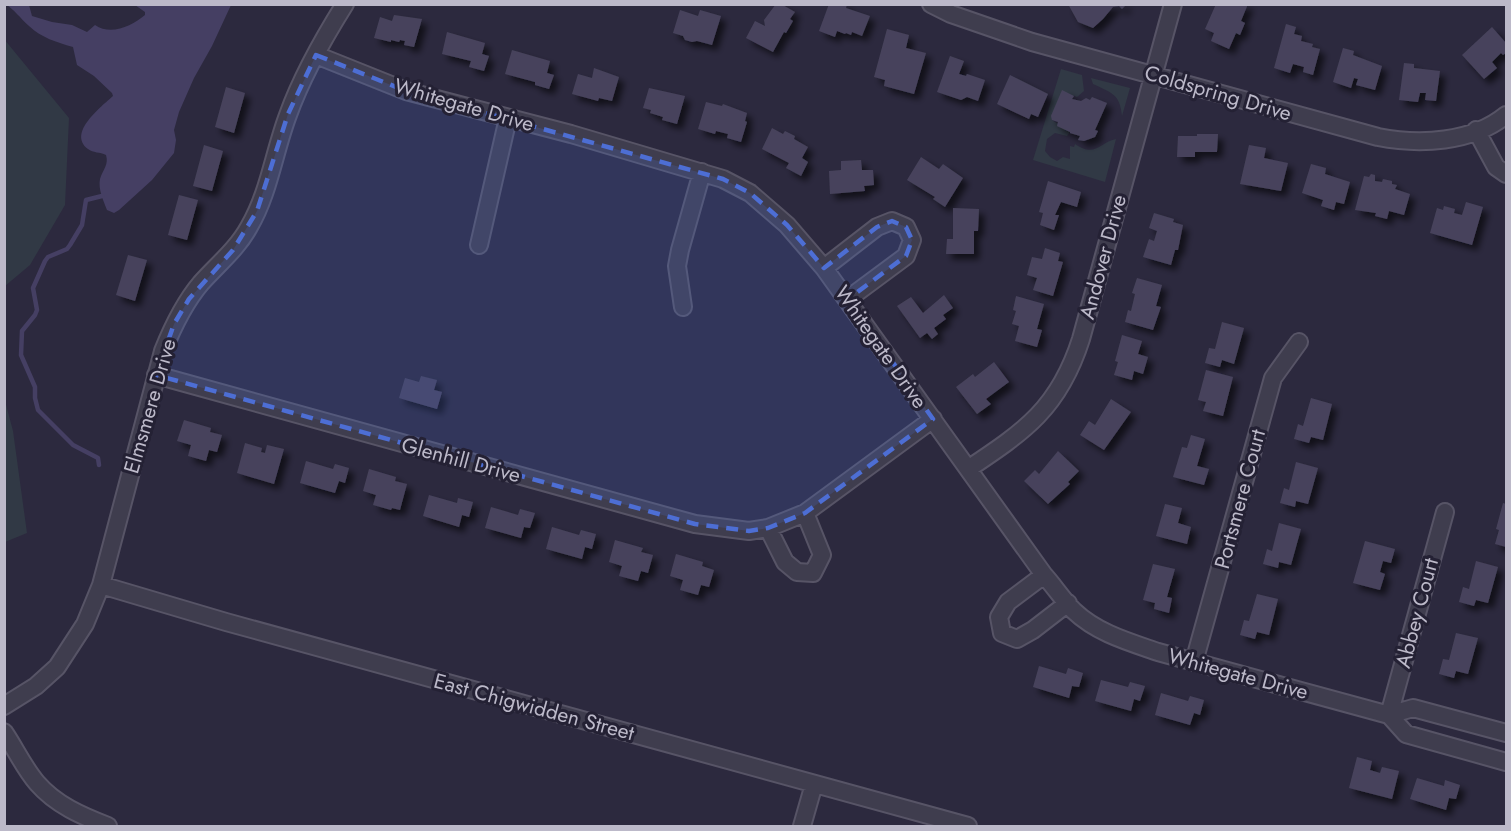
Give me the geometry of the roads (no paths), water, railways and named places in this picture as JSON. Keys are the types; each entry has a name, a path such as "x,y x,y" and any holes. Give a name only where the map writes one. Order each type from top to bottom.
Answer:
{"street":[{"name":"Elmsmere Drive","path":"4,706 36,686 57,667 85,624 101,585 156,375 174,324 189,299 233,250 248,229 257,211 288,114 316,55 345,4"},
{"name":"Coldspring Drive","path":"931,4 951,14 1032,42 1396,140 1437,140 1455,137 1493,123 1506,115"},
{"name":"Andover Drive","path":"968,469 1011,440 1040,415 1067,376 1081,339 1173,4"},
{"name":"Whitegate Drive","path":"316,55 406,91 702,172 723,179 750,193 787,225 824,268 1044,575 1075,611 1100,629 1123,640 1194,662 1389,715 1413,708 1506,733"},
{"path":"478,245 508,118"},
{"path":"1476,130 1496,167 1506,174"},
{"path":"683,307 678,266 680,250 702,172"},
{"path":"824,268 877,226 892,221 906,227 912,240 906,256 848,299"},
{"name":"Portsmere Court","path":"1194,662 1273,378 1299,342"},
{"name":"Glenhill Drive","path":"156,375 695,524 749,531 768,528 805,513 933,419"},
{"name":"Abbey Court","path":"1389,715 1444,512"},
{"path":"768,528 785,562 797,572 813,573 822,555 805,513"},
{"path":"1044,575 1008,602 999,617 1002,633 1017,639 1033,630 1068,603"},
{"name":"East Chigwidden Street","path":"101,585 226,622 968,826"},
{"name":"Whitegate Drive","path":"1389,715 1406,734 1506,762"},
{"path":"4,732 36,782 53,799 66,808 108,826"},
{"path":"802,826 814,784"}],"waterway":[{"path":"99,465 98,458 73,445 38,410 35,387 21,355 22,331 37,310 33,288 45,261 70,245 82,225 86,200 102,196"}]}
